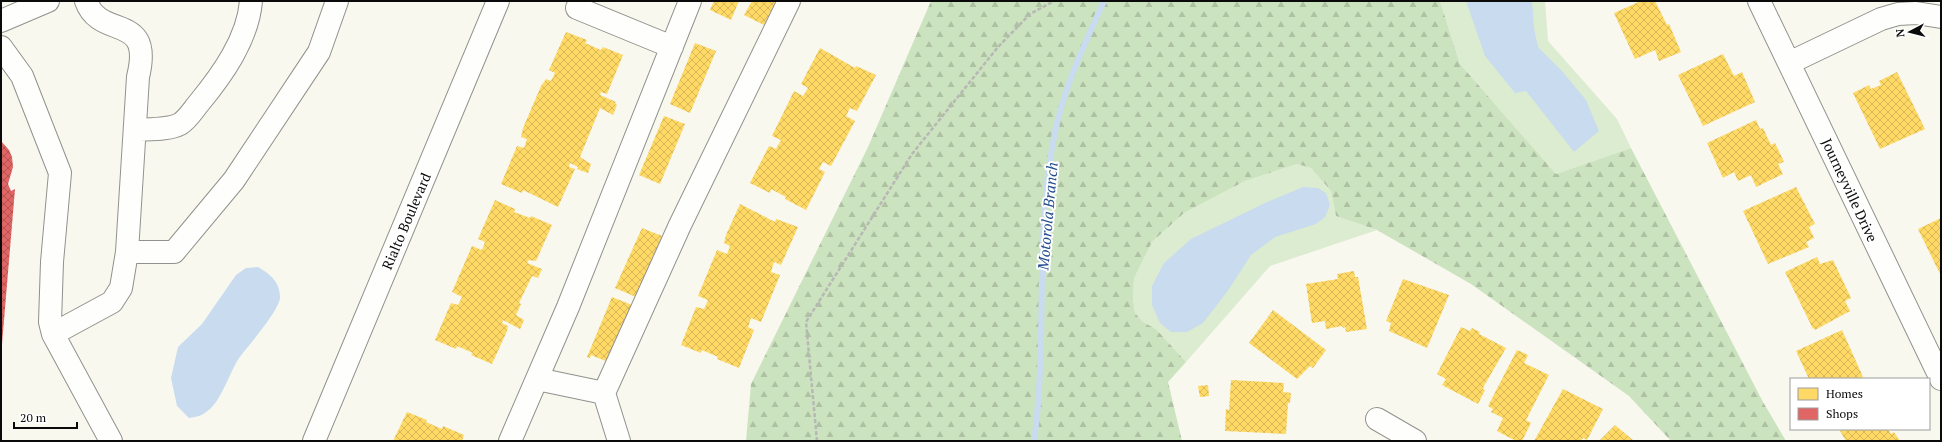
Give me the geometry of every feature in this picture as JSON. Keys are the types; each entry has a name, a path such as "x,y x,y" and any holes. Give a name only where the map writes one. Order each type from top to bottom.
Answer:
{"street":[{"path":"1,21 48,1"},
{"path":"53,334 112,302 122,288 127,252 138,77 142,61 141,47 132,32 103,21 90,11 86,1"},
{"path":"135,130 180,124 189,116 213,86 232,56 242,37 252,1"},
{"path":"127,252 174,252 234,180 318,52 337,1"},
{"name":"Rialto Boulevard","path":"314,441 498,1"},
{"path":"510,441 568,307 690,1"},
{"path":"619,441 604,393 680,225 789,1"},
{"name":"Journeyville Drive","path":"1759,1 1933,347 1941,379"},
{"path":"577,8 672,47"},
{"path":"1789,63 1881,19 1898,14 1916,13 1941,18"},
{"path":"1,47 22,76 60,173 52,262 50,322 53,334 111,441"},
{"path":"537,379 604,393"},
{"path":"1377,419 1415,441"}],"path":[{"path":"817,441 806,322 912,154 998,47 1030,14 1054,1"}],"green space":[{"path":"931,1 1440,1 1460,64 1556,174 1631,148 1763,402 1786,441 1671,441 1629,396 1471,284 1377,230 1336,216 1331,191 1311,168 1297,164 1245,181 1184,213 1152,242 1134,278 1133,299 1135,313 1143,322 1156,329 1186,362 1168,382 1182,441 746,441 751,384 868,147"},
{"path":"1440,1 1545,1 1548,41 1617,119 1631,148 1556,174 1460,64"},
{"path":"1297,164 1311,168 1331,191 1336,216 1377,230 1270,266 1186,362 1156,329 1143,322 1135,313 1133,299 1134,278 1152,242 1184,213 1245,181"}],"water":[{"path":"1466,1 1532,1 1534,28 1538,47 1562,71 1586,100 1599,131 1574,152 1526,91 1515,93 1485,56"},
{"path":"1303,187 1318,188 1326,193 1330,205 1325,217 1316,224 1275,237 1251,255 1227,292 1203,323 1187,332 1171,332 1160,323 1152,305 1152,286 1164,263 1191,239 1265,203"},
{"path":"258,267 274,279 280,292 279,303 256,337 239,358 222,392 214,404 203,414 189,418 177,406 171,378 178,347 202,324 236,275 246,268"}],"building: Homes":[{"path":"714,1 739,1 731,20 710,10"},
{"path":"752,1 776,1 764,25 744,15"},
{"path":"1641,1 1655,1 1667,25 1669,24 1681,52 1659,61 1655,50 1635,59 1614,13"},
{"path":"566,32 587,40 585,43 601,50 603,47 623,55 607,94 601,92 600,95 616,102 615,104 617,105 613,115 600,108 580,157 591,164 588,173 577,169 578,167 570,163 569,167 575,169 558,207 523,190 522,193 501,184 517,146 524,148 527,139 521,137 523,128 541,86 546,79 551,81 555,73 549,70"},
{"path":"695,43 716,51 690,113 670,104"},
{"path":"820,48 855,68 856,66 876,75 857,111 850,108 846,116 855,121 831,166 823,162 819,169 825,172 806,210 785,199 786,197 771,189 770,193 750,183 769,146 776,149 781,140 772,136 794,91 803,96 808,88 801,84"},
{"path":"1723,54 1734,76 1742,72 1755,102 1703,126 1678,75"},
{"path":"1897,72 1925,129 1880,149 1853,93 1869,85 1871,89 1881,85 1879,81"},
{"path":"664,116 685,124 660,184 639,175"},
{"path":"1756,120 1760,129 1763,128 1771,145 1775,143 1784,162 1778,164 1783,174 1756,187 1751,175 1738,181 1734,172 1723,178 1707,143"},
{"path":"1796,187 1815,224 1809,227 1814,238 1806,242 1809,247 1768,264 1743,211"},
{"path":"495,200 515,209 514,212 530,218 531,216 552,225 536,261 529,260 527,263 542,269 538,278 532,276 519,303 521,304 516,315 524,320 520,329 503,320 502,323 508,326 507,331 492,364 471,355 473,353 457,346 456,349 435,340 451,303 458,305 462,297 452,292 472,246 482,250 485,242 478,239"},
{"path":"740,204 775,222 776,219 798,227 781,265 774,262 771,272 780,275 761,322 751,318 748,327 754,330 739,368 717,359 718,357 702,350 701,353 681,345 696,307 704,309 708,300 698,296 717,250 727,254 730,246 724,243 726,235"},
{"path":"1941,218 1941,276 1918,229"},
{"path":"642,228 662,236 636,297 615,288"},
{"path":"1817,257 1820,264 1833,260 1851,298 1845,301 1850,311 1815,330 1814,328 1813,329 1785,272"},
{"path":"1354,271 1355,277 1358,277 1367,329 1346,332 1345,327 1343,328 1342,326 1326,329 1325,321 1312,323 1306,284 1338,279 1337,274"},
{"path":"1403,279 1449,295 1427,348 1389,331 1391,323 1386,321"},
{"path":"612,297 632,305 608,362 591,355 590,358 587,357"},
{"path":"1273,310 1326,350 1313,368 1310,366 1297,379 1249,343"},
{"path":"1461,327 1470,331 1472,328 1480,332 1479,334 1506,348 1484,386 1483,389 1485,390 1478,404 1442,385 1446,379 1437,374"},
{"path":"1842,330 1863,377 1809,378 1796,351"},
{"path":"1517,350 1528,355 1524,363 1549,375 1526,420 1531,423 1522,441 1516,441 1497,431 1503,418 1491,412 1493,409 1488,406"},
{"path":"1231,380 1284,383 1283,392 1291,393 1290,403 1288,403 1286,434 1225,431 1226,409 1229,410"},
{"path":"1208,385 1209,396 1200,397 1198,386"},
{"path":"1563,389 1603,409 1587,440 1583,438 1581,441 1534,441"},
{"path":"407,412 427,420 426,422 442,429 443,426 464,435 462,441 393,441"},
{"path":"1615,425 1634,441 1599,441"},
{"path":"1889,430 1891,434 1894,432 1900,441 1846,441 1840,431"}],"building: Shops":[{"path":"1,141 9,150 12,157 13,167 8,184 11,191 15,189 2,344"}],"waterway":[{"name":"Motorola Branch","path":"1034,441 1040,365 1044,212 1054,137 1069,84 1104,1"}]}
